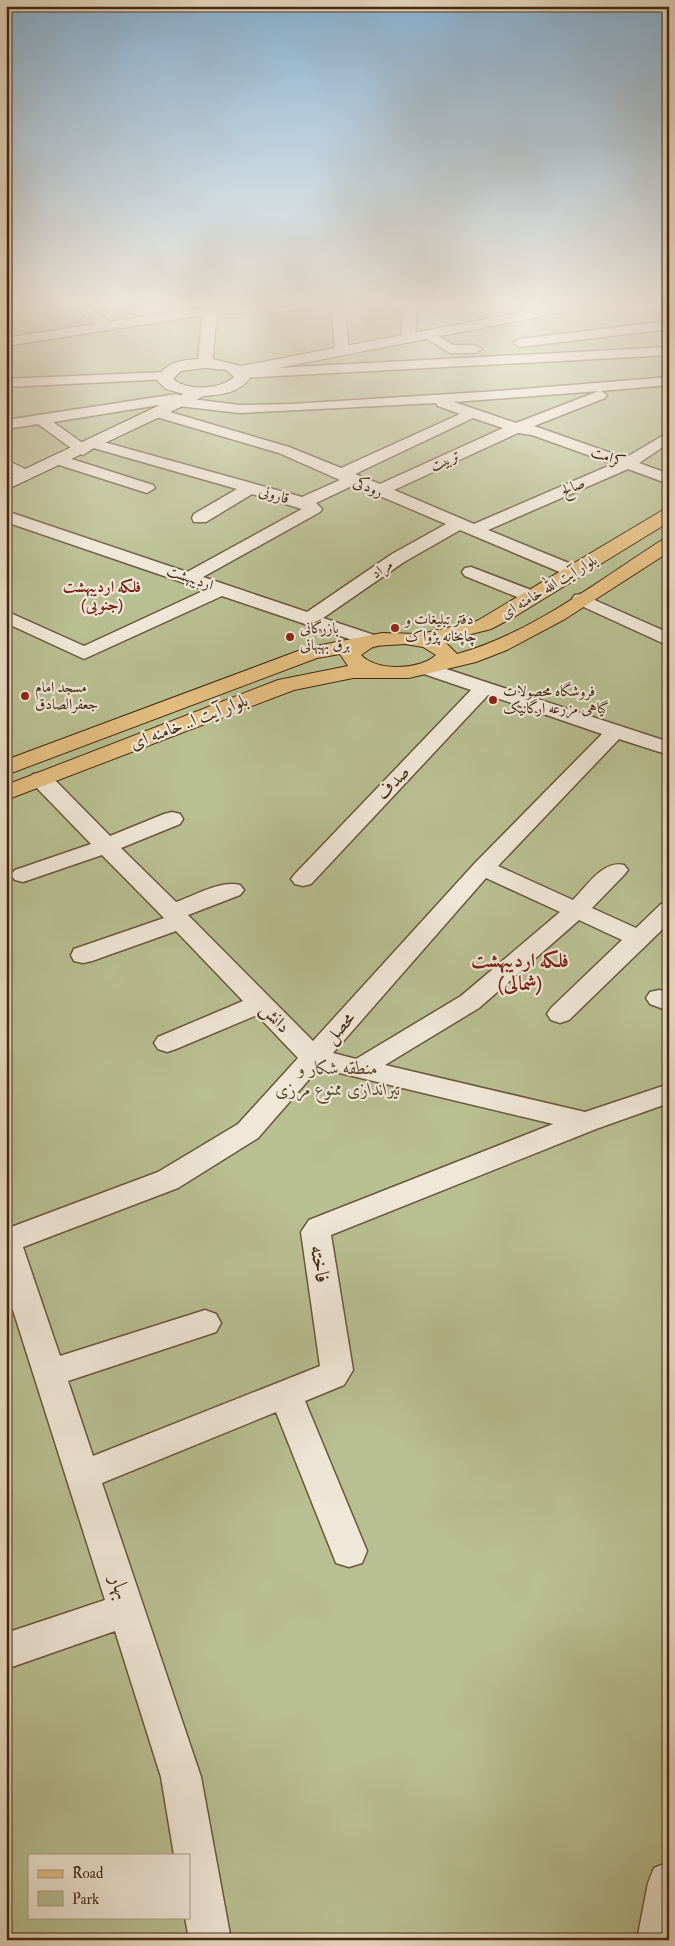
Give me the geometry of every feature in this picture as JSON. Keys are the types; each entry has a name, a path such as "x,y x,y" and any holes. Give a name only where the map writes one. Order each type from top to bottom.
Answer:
{"main road":[{"path":"6,485 199,393"},
{"name":"بلوار آیت الله خامنه ای","path":"421,640 484,625 575,572 660,528 669,514"},
{"name":"بلوار آیت الله خامنه ای","path":"376,670 409,672 479,655 507,643 669,544"},
{"path":"6,768 313,652 367,642 405,638 421,640 444,649 447,654 445,660 432,667"},
{"path":"367,642 353,650 350,655 353,661 376,670"},
{"name":"بلوار آیت ا.. خامنه ای","path":"6,793 286,685 341,672 376,670"}],"street":[{"path":"6,425 199,393"},
{"path":"179,402 239,409 282,408 524,393"},
{"name":"تربیت","path":"378,491 516,428 606,393"},
{"path":"648,393 660,396"},
{"name":"کرامت","path":"434,399 516,428 534,431 669,479"},
{"name":"رودکی","path":"158,413 284,450 346,478 575,572"},
{"path":"303,503 346,478 473,414"},
{"name":"قارونی","path":"41,420 89,447 250,488 303,503 314,509 188,578"},
{"name":"صالح","path":"466,527 626,464 669,436"},
{"path":"59,460 147,488"},
{"path":"6,465 26,475"},
{"path":"200,518 250,488"},
{"name":"اردیبهشت","path":"6,516 309,619 367,642"},
{"name":"مراد","path":"309,619 398,558 466,527"},
{"path":"471,572 533,597"},
{"path":"6,616 84,653 222,589"},
{"path":"581,599 669,640"},
{"path":"432,667 484,688 669,749"},
{"name":"صدف","path":"303,879 484,688"},
{"name":"محصل","path":"6,1241 176,1175 248,1131 483,868 615,732"},
{"name":"دانش","path":"41,780 314,1058"},
{"path":"23,875 106,846 172,819"},
{"path":"483,868 638,938"},
{"path":"361,1068 470,1002 576,910 616,870"},
{"path":"83,955 176,917 232,890"},
{"path":"560,1014 669,909"},
{"path":"168,1043 260,1003"},
{"path":"314,1058 586,1122"},
{"name":"فاخته","path":"83,1475 333,1376 337,1370 316,1229 586,1122 669,1092"},
{"name":"بهار","path":"6,1241 16,1301 50,1373 182,1778 210,1940"},
{"path":"50,1373 205,1323"},
{"path":"285,1394 349,1551"},
{"path":"6,1651 127,1610"},
{"path":"658,1940 669,1884"}],"green space":[{"name":"منطقه شکار و تیراندازی ممنوع مرزی","path":"6,393 669,393 669,1940 6,1940"}],"place":[{"name":"دفتر تبلیغات و چاپخانه پژواک","path":"395,628"},
{"name":"بازرگانی برق بهبهانی","path":"290,637"},
{"name":"مسجد امام جعفرالصادق","path":"25,696"},
{"name":"فروشگاه محصولات گیاهی مزرعه ارگانیک","path":"493,700"}],"district":[{"name":"فلکه اردیبهشت (جنوبی)","path":"102,596"},
{"name":"فلکه اردیبهشت (شمالی)","path":"520,972"}]}
